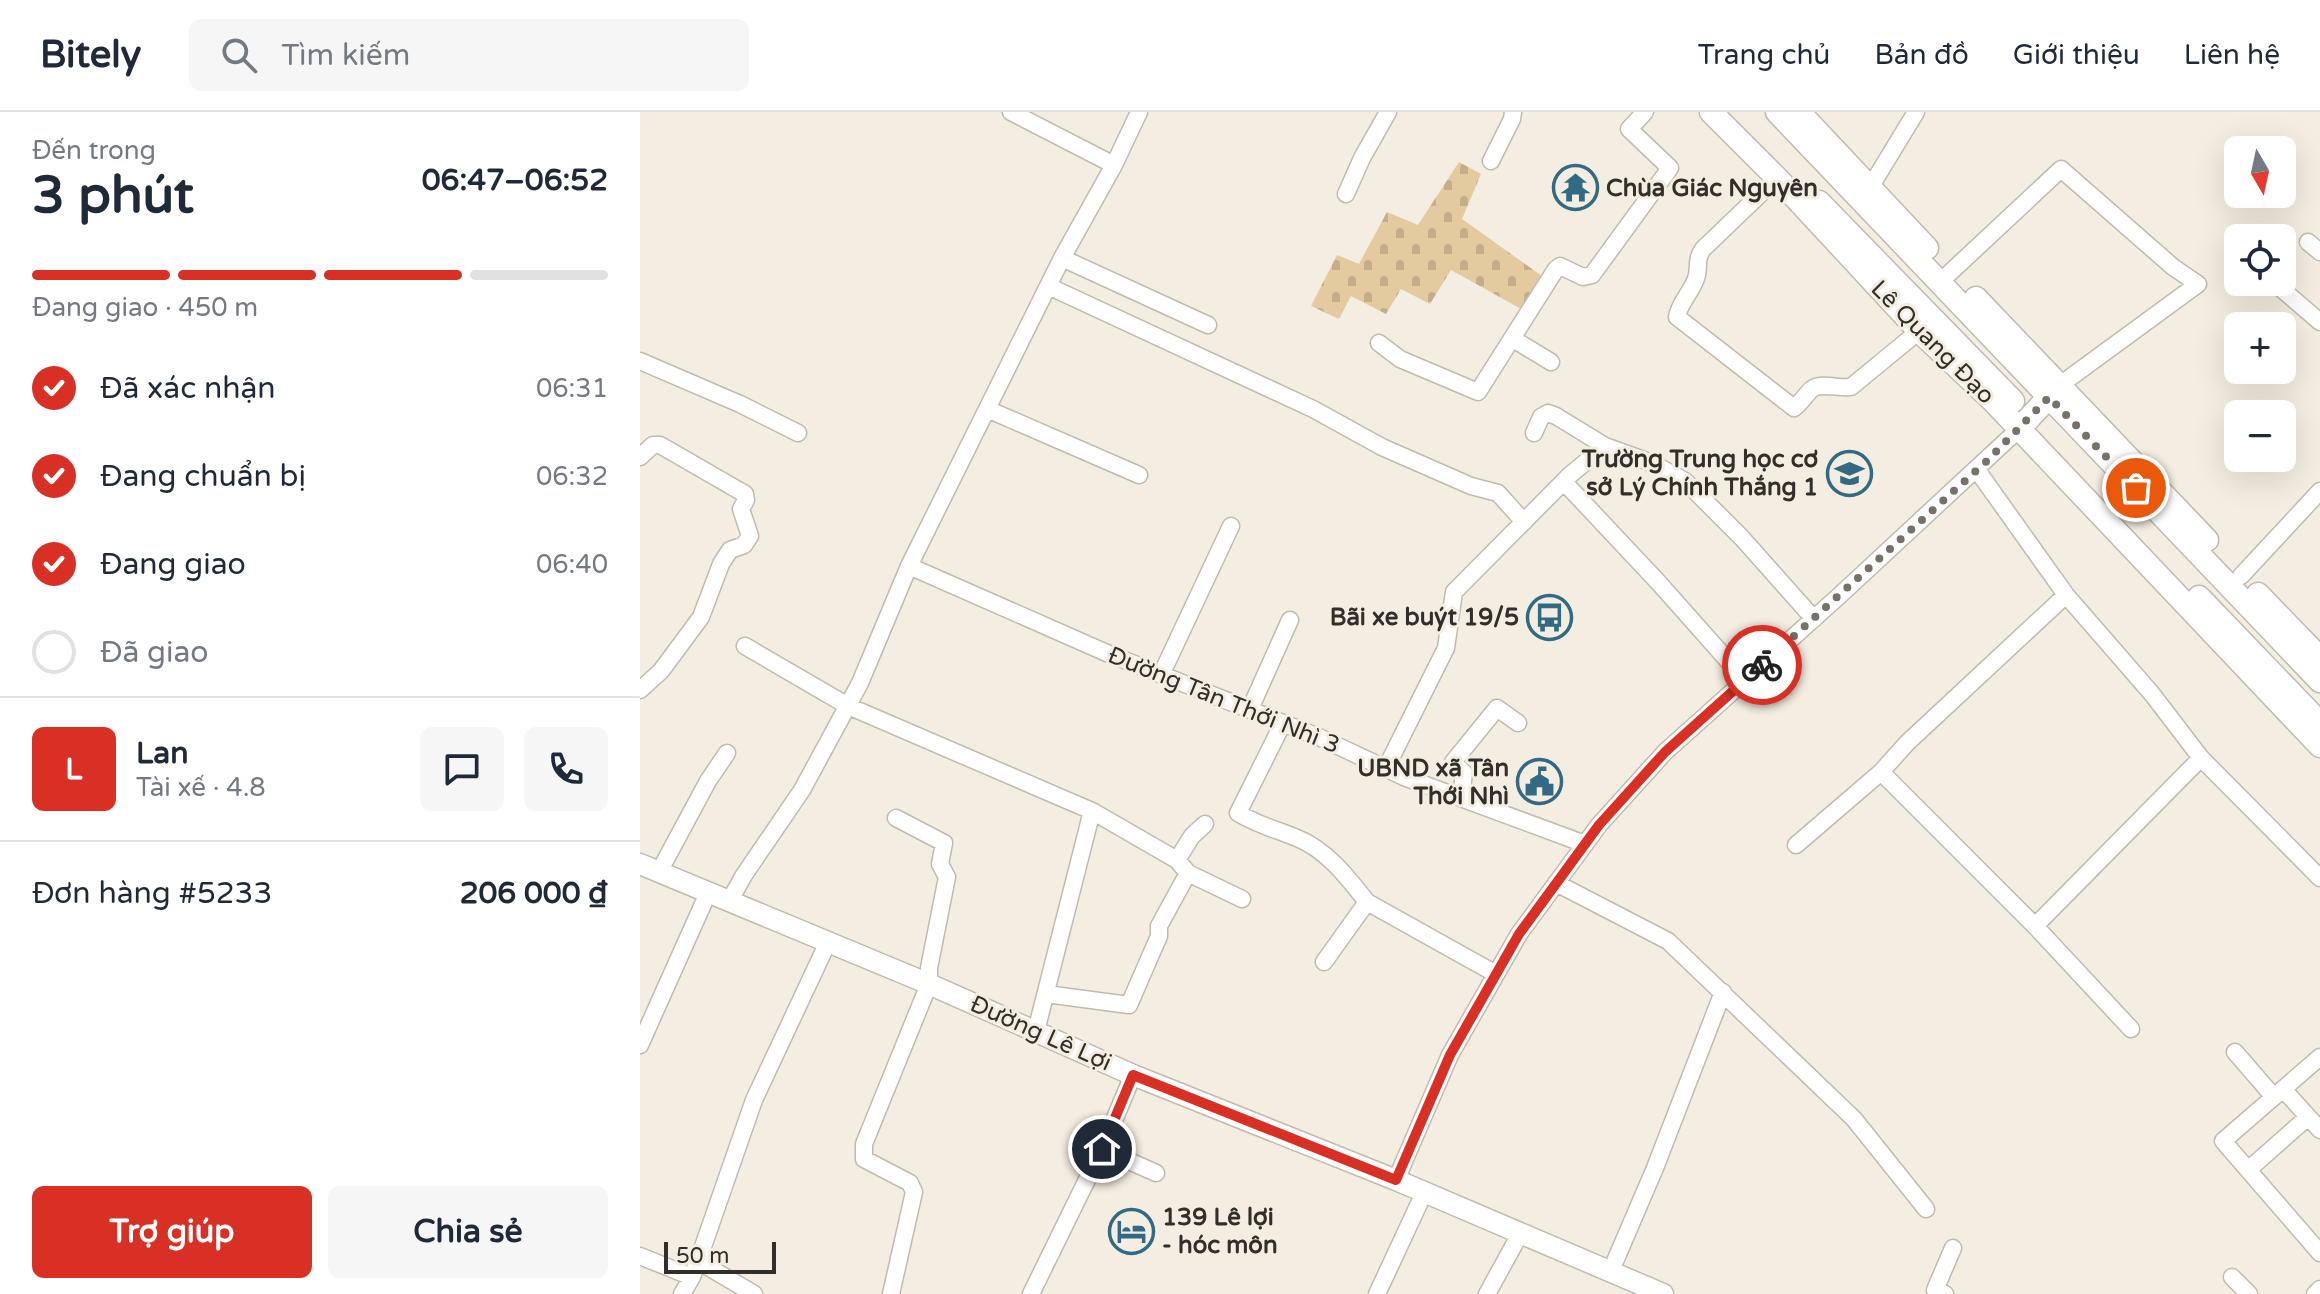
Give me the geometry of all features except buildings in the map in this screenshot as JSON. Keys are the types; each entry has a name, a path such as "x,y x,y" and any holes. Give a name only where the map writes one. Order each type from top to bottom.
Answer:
{"highway":[{"name":"Lê Quang Đạo","path":"1711,112 1777,178 1919,331 2025,424 2320,723"},
{"name":"Lê Quang Đạo","path":"1732,112 2025,424 2320,746"},
{"name":"Lê Quang Đạo","path":"1777,112 1945,277 2054,391 2320,681"},
{"name":"Lê Quang Đạo","path":"1799,112 1871,186 1945,277"},
{"name":"Lê Quang Đạo","path":"2054,391 2320,658"},
{"path":"2025,424 2054,391"}],"main road":[{"name":"Đường Lê Lợi","path":"650,868 929,984 1133,1075 1396,1180 1663,1294"}],"street":[{"path":"730,900 802,790 860,683 909,566 1062,258 1114,165 1139,112"},
{"path":"1346,194 1388,112"},
{"path":"1491,161 1513,112"},
{"path":"1379,343 1400,359 1478,392 1560,266 1583,277 1592,275 1670,168 1629,129 1645,112"},
{"path":"1871,186 1916,112"},
{"path":"1010,113 1114,165"},
{"path":"1945,277 2061,169 2173,267 2198,284 2054,391"},
{"path":"1777,178 1703,249 1697,261 1697,277 1677,317 1794,408 1819,385 1842,389 1851,387 1919,331"},
{"path":"1062,258 1208,325"},
{"path":"1048,286 1313,409 1382,447 1471,486 1498,493 1524,522"},
{"path":"2290,296 2320,322"},
{"path":"1513,339 1551,362"},
{"path":"640,361 798,433"},
{"path":"987,409 1139,475"},
{"path":"1534,433 1541,417 1548,413 1605,446 1652,463 1685,481 1742,538 1814,619"},
{"path":"1396,1180 1450,1055 1496,974 1519,934 1599,825 1665,752 2025,424"},
{"path":"640,457 653,445 660,445 745,494 746,500 741,509 750,536 744,545 730,550 721,564 701,617 661,671 640,690"},
{"path":"1386,768 1446,648 1454,592 1564,482 1605,446"},
{"path":"1977,470 2066,595 2152,694 2201,758 2320,878"},
{"path":"1564,482 1745,680"},
{"path":"2241,576 2320,491"},
{"path":"1162,673 1231,526"},
{"name":"Đường Tân Thới Nhì 3","path":"909,566 1109,654 1250,709 1386,768 1585,844"},
{"path":"1796,845 1881,772 1907,743 2066,595"},
{"path":"1250,709 1290,620"},
{"path":"745,646 848,706 1092,811 1242,899"},
{"path":"1461,798 1464,773 1453,762 1497,708 1518,723"},
{"path":"1283,723 1238,813 1318,849 1338,867 1367,902 1496,974"},
{"path":"650,868 727,753"},
{"path":"2035,926 2201,758"},
{"path":"1881,772 2035,926 2131,1029"},
{"path":"1036,1031 1092,811"},
{"path":"891,1294 914,1192 910,1183 864,1159 864,1144 929,984 929,968 947,877 940,864 945,846 896,818"},
{"path":"1046,994 1129,1005 1157,943 1159,926 1192,836 1205,824"},
{"path":"1556,883 1668,941 1854,1119 1926,1209"},
{"path":"640,1045 708,893"},
{"path":"1324,962 1367,902"},
{"path":"682,1294 698,1261 754,1100 828,942"},
{"path":"1610,1273 1655,1168 1723,992"},
{"path":"2235,1052 2320,1130"},
{"path":"2320,1057 2223,1141 2320,1252"},
{"path":"1031,1294 1102,1149 1133,1075"},
{"path":"2248,1170 2308,1117"},
{"path":"1102,1149 1156,1173"},
{"path":"1377,1294 1424,1193"},
{"path":"1487,1294 1520,1234"},
{"path":"1937,1293 1953,1248"},
{"path":"640,1256 692,1277"},
{"path":"698,1261 754,1294"},
{"path":"2232,1277 2249,1294"},
{"path":"2315,1294 2320,1289"}],"green space":[{"path":"1459,162 1481,174 1462,219 1542,276 1523,310 1451,270 1430,304 1401,289 1386,314 1351,296 1339,319 1311,306 1337,255 1359,264 1387,212 1418,225"}],"way so far":[{"path":"1762,665 1988,460 2049,397 2136,488"}],"place":[{"name":"Chùa Giác Nguyên","path":"1575,188"},
{"name":"Trường Trung học cơ sở Lý Chính Thắng 1","path":"1849,473"},
{"name":"Bãi xe buýt 19/5","path":"1550,617"},
{"name":"UBND xã Tân Thới Nhì","path":"1540,782"},
{"name":"139 Lê lợi - hóc môn","path":"1131,1231"}],"route":[{"path":"1102,1149 1133,1075 1396,1180 1450,1055 1519,934 1599,825 1665,752 1762,665"}]}
